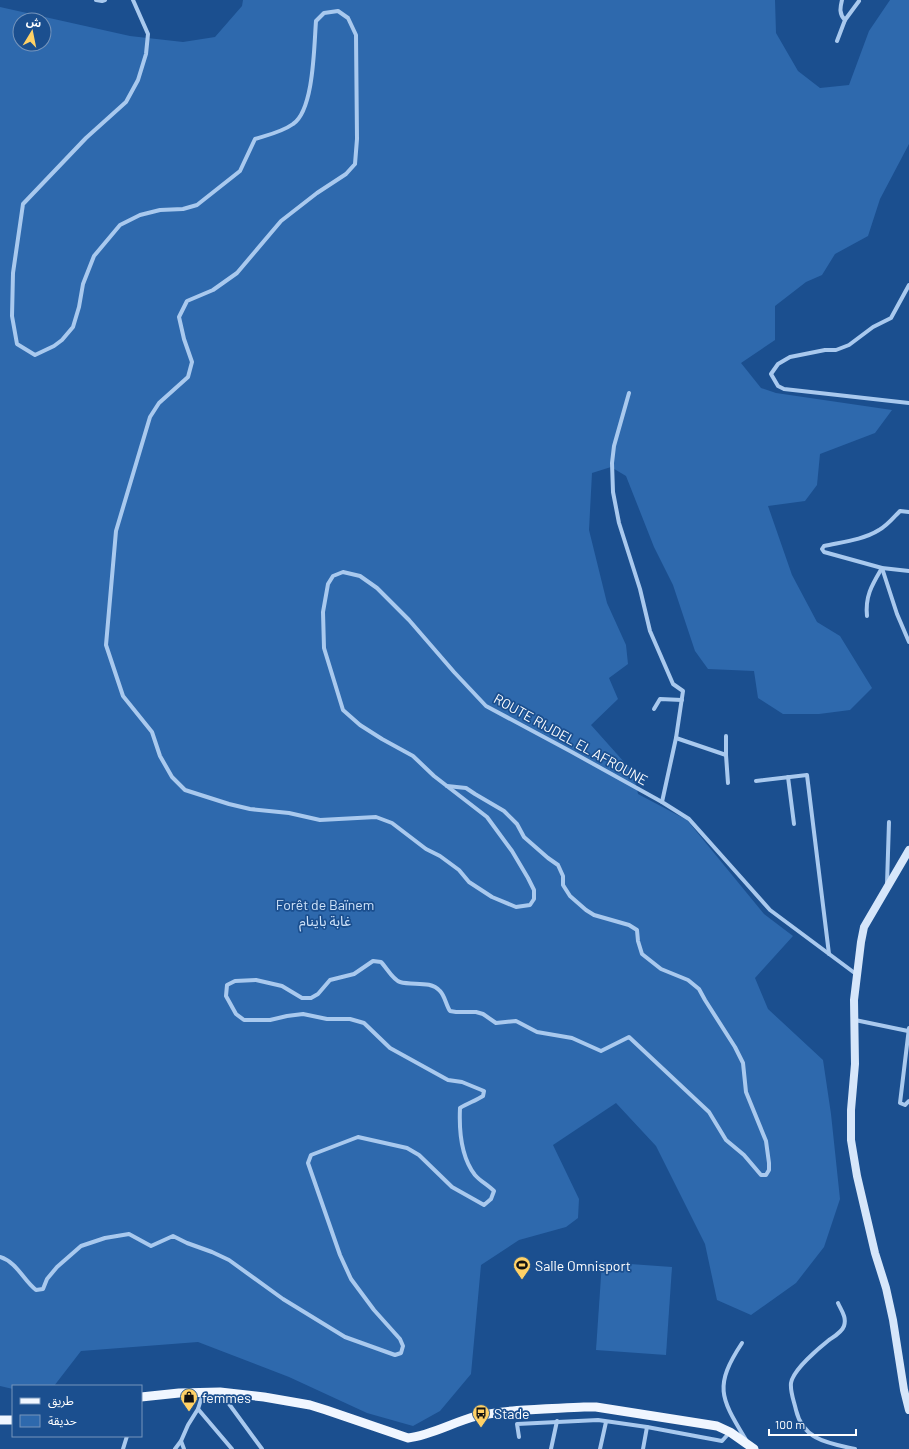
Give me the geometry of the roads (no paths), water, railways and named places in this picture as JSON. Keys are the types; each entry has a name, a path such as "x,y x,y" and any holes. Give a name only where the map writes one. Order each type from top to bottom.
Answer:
{"main road":[{"path":"142,1397 179,1393 220,1392 264,1397 310,1405 408,1438 421,1437 465,1419 496,1413 584,1407 609,1409 717,1426 730,1432 750,1448"},
{"path":"0,1420 12,1420"}],"street":[{"path":"96,0 102,2 105,0"},
{"name":"ROUTE RIJDEL EL AFROUNE","path":"133,0 148,34 146,54 135,86 126,102 86,138 22,204 13,273 12,316 16,344 34,355 54,346 62,340 73,327 79,307 83,284 94,256 120,225 140,215 160,210 183,209 197,205 240,171 256,139 294,124 303,112 309,91 316,22 324,13 338,11 348,18 356,35 357,139 355,164 346,174 317,192 281,221 237,273 213,290 188,301 179,317 184,339 192,362 188,377 160,403 150,416 116,531 106,645 123,696 152,732 160,756 172,777 186,790 228,804 289,813 320,820 376,817 392,823 426,849 440,856 459,870 469,882 492,897 516,908 530,905 534,899 534,890 512,851 487,817 446,786 413,756 382,739 360,724 344,710 324,648 324,612 328,584 333,576 344,572 360,576 377,588 409,620 486,706 662,802"},
{"path":"842,0 840,12 845,20"},
{"path":"838,41 845,20 859,1"},
{"path":"909,285 891,318 873,327 849,345 836,350 825,350 790,357 778,364 771,374 778,386 784,389 909,403"},
{"path":"629,393 614,446 612,463 613,492 619,523 640,589 650,631 673,684 683,691 676,738 662,802 690,819 770,910 856,974"},
{"path":"909,512 900,511 880,530 868,536 822,547 824,552 882,568 909,571"},
{"path":"867,616 866,604 870,588 882,568"},
{"path":"882,568 897,614 909,642"},
{"path":"654,709 660,699 682,700"},
{"path":"726,736 728,783"},
{"path":"676,738 726,755"},
{"path":"756,781 807,775 829,954"},
{"path":"788,777 794,824"},
{"path":"0,1258 13,1264 28,1283 36,1290 43,1289 47,1279 57,1267 81,1246 105,1238 129,1234 151,1246 173,1236 187,1244 212,1252 229,1260 282,1299 345,1337 395,1355 401,1353 403,1346 400,1338 374,1310 351,1279 340,1255 308,1163 311,1155 358,1137 407,1148 419,1155 452,1187 484,1205 491,1199 494,1191 476,1176 466,1159 459,1126 460,1108 483,1096 484,1091 462,1082 448,1080 390,1048 364,1022 303,1014 270,1020 244,1020 236,1014 226,996 227,986 235,981 256,980 282,986 302,998 311,998 318,994 330,980 354,974 373,961 381,962 396,980 400,982 426,984 436,988 441,992 450,1011 476,1012 496,1022 516,1021 537,1032 572,1038 601,1051 630,1037 709,1112 726,1140 744,1155 761,1175 766,1175 769,1170 766,1141 746,1092 743,1063 736,1047 699,989 688,980 661,968 642,954 638,941 637,930 623,923 594,915 575,901 563,885 563,876 558,865 524,837 517,824 504,811 466,788 446,786"},
{"path":"887,889 889,822"},
{"path":"909,850 864,927 856,974 854,1000 855,1064 851,1110 851,1140 858,1183 875,1253 886,1288 893,1320 904,1390 909,1410"},
{"path":"854,1020 909,1029 900,1103 905,1105 909,1101"},
{"path":"838,1303 845,1319 844,1327 839,1333 814,1351 791,1381 791,1389 797,1416 804,1429 820,1440 855,1449"},
{"path":"742,1343 728,1367 723,1380 727,1408 750,1448"},
{"path":"220,1392 262,1449"},
{"path":"175,1449 181,1441 188,1425 198,1409 204,1393"},
{"path":"198,1409 232,1449"},
{"path":"519,1437 517,1424 598,1420 647,1427 722,1441 730,1432"},
{"path":"551,1449 557,1421"},
{"path":"600,1449 606,1422"},
{"path":"643,1449 647,1427"},
{"path":"123,1449 127,1437"},
{"path":"181,1441 184,1449"}],"place":[{"name":"Salle Omnisport","path":"522,1280"},
{"name":"femmes","path":"189,1412"},
{"name":"Stade","path":"481,1428"}],"park label":[{"name":"Forêt de Baïnem غابة باينام","path":"325,912"}]}
